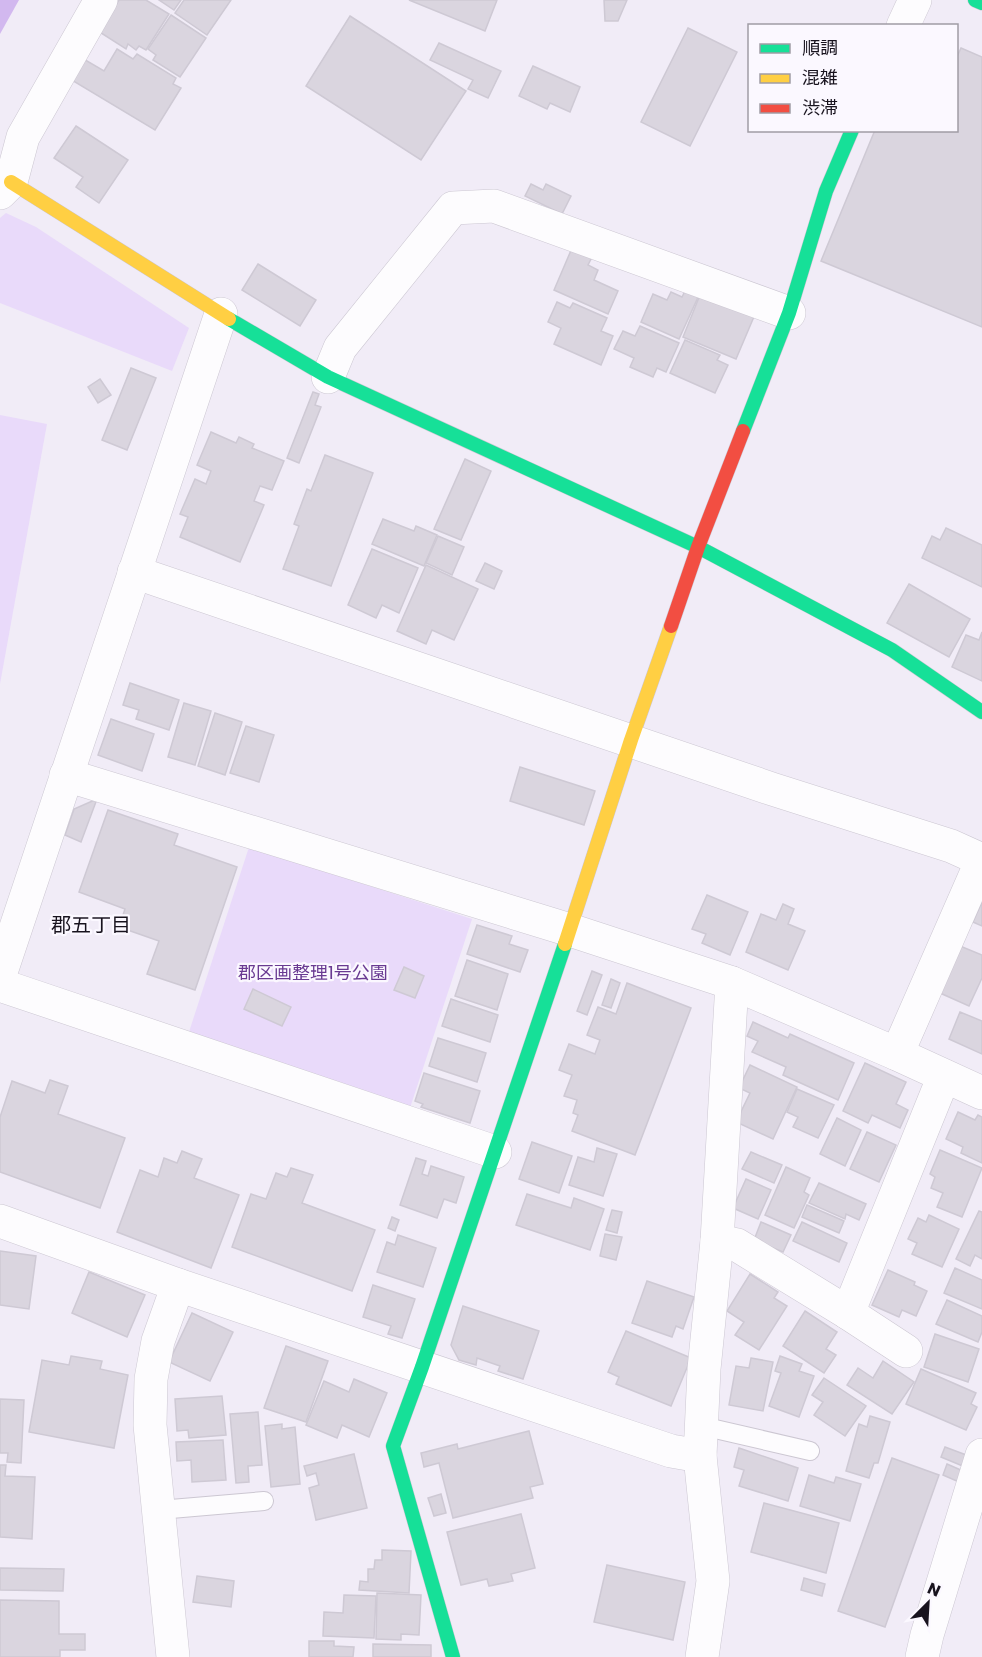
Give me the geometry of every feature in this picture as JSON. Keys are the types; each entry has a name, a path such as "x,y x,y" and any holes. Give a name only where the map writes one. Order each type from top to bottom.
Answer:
{"main road":[{"path":"975,0 982,3"},
{"path":"453,1657 393,1446 495,1152 631,740 698,547 789,313 826,191 851,132"},
{"path":"6,188 328,377 698,547 892,650 982,712"}],"street":[{"path":"6,188 23,137 101,0"},
{"path":"904,24 915,0"},
{"path":"328,377 340,348 453,208 494,206 789,313"},
{"path":"0,975 221,314"},
{"path":"134,572 772,789 951,846 982,860 897,1054"},
{"path":"66,775 570,930 732,983 982,1093"},
{"path":"702,1657 713,1581 701,1441 704,1369 717,1241 732,983"},
{"path":"0,985 495,1152"},
{"path":"848,1313 944,1076"},
{"path":"0,1221 178,1285 671,1451 701,1441"},
{"path":"717,1241 737,1245 906,1351"},
{"path":"173,1657 150,1425 151,1379 158,1341 178,1285"},
{"path":"922,1657 982,1455"}],"lane":[{"path":"701,1441 810,1451"},
{"path":"159,1510 264,1501"}],"green space":[{"path":"6,213 36,227 189,328 172,371 0,303 0,218"},
{"path":"0,415 47,424 0,684"},
{"name":"郡区画整理1号公園","path":"249,847 472,919 410,1108 188,1035"}],"shaded area":[{"path":"0,0 19,0 0,34"}],"building":[{"path":"119,0 146,0 169,14 146,50 139,46 136,50 128,44 126,49 98,31"},
{"path":"159,0 181,0 174,10"},
{"path":"184,0 231,0 207,35 175,13"},
{"path":"409,0 497,0 485,31"},
{"path":"604,0 627,0 618,21 605,21"},
{"path":"171,15 206,38 180,77 153,60 156,55 148,49"},
{"path":"350,16 466,91 421,160 306,86"},
{"path":"688,28 737,52 690,146 641,122"},
{"path":"439,43 501,71 488,98 468,89 473,80 430,60"},
{"path":"961,48 982,57 982,327 821,261 874,132 958,132 958,55"},
{"path":"117,49 133,59 137,54 176,78 173,84 181,88 155,130 70,79 82,58 104,71"},
{"path":"533,66 580,87 570,112 550,103 547,109 519,96"},
{"path":"76,126 128,160 99,203 76,187 83,177 54,158"},
{"path":"531,184 543,190 546,184 571,196 562,214 525,196"},
{"path":"572,248 592,257 588,265 598,270 594,280 618,291 608,314 554,290"},
{"path":"258,264 316,300 300,326 242,290"},
{"path":"686,289 699,295 679,339 641,322 653,294 667,300 671,292 682,297"},
{"path":"702,290 756,312 736,359 683,337"},
{"path":"557,302 570,308 573,303 607,318 601,331 613,336 601,365 554,344 561,328 548,322"},
{"path":"640,326 679,343 666,372 657,368 653,377 630,367 634,358 614,349 623,331 635,336"},
{"path":"685,340 720,355 717,360 728,365 715,393 670,373"},
{"path":"131,368 156,378 127,450 102,440"},
{"path":"100,379 111,395 98,403 88,387"},
{"path":"313,392 319,394 315,405 321,407 299,463 287,458"},
{"path":"211,432 236,443 239,437 254,444 252,448 284,461 272,490 260,486 254,501 264,505 240,562 180,537 188,517 180,514 195,479 206,484 211,471 197,465"},
{"path":"325,455 373,473 331,586 283,569 299,526 294,524 307,489 311,491"},
{"path":"465,459 491,471 461,540 434,529"},
{"path":"383,519 414,531 416,526 437,535 424,566 372,544"},
{"path":"946,528 982,545 982,587 922,558 932,536 940,540"},
{"path":"438,536 464,547 452,575 426,563"},
{"path":"372,549 418,568 399,613 382,605 376,618 348,605"},
{"path":"485,563 502,571 494,589 476,581"},
{"path":"426,565 478,589 454,640 432,630 426,644 397,631"},
{"path":"909,584 970,619 949,657 887,623"},
{"path":"982,632 982,681 952,667 966,635 979,640"},
{"path":"130,683 179,700 169,730 136,719 139,710 123,705"},
{"path":"184,703 211,711 195,765 168,757"},
{"path":"215,713 242,722 225,775 198,766"},
{"path":"111,719 154,734 142,771 98,755"},
{"path":"246,726 274,735 259,782 230,773"},
{"path":"520,767 595,791 584,825 510,801"},
{"path":"97,799 81,842 65,835 74,809"},
{"path":"108,810 178,834 174,845 237,867 195,990 147,974 159,941 119,927 125,909 79,892"},
{"path":"707,895 748,912 730,955 702,943 706,934 692,929"},
{"path":"982,902 982,926 973,922"},
{"path":"783,904 794,909 788,924 805,931 788,970 746,952 761,914 776,920"},
{"path":"477,925 512,936 509,944 528,950 520,972 467,954"},
{"path":"960,946 982,955 982,978 969,1006 940,993"},
{"path":"467,960 508,974 497,1010 455,996"},
{"path":"404,967 424,976 415,998 394,990"},
{"path":"592,971 602,975 587,1015 577,1011"},
{"path":"611,979 620,983 611,1008 602,1005"},
{"path":"627,983 691,1008 635,1155 572,1131 578,1115 573,1113 577,1100 564,1096 572,1075 559,1070 569,1044 595,1054 600,1040 587,1035 598,1007 616,1014"},
{"path":"253,989 291,1007 282,1026 244,1009"},
{"path":"451,999 498,1015 490,1042 442,1026"},
{"path":"960,1012 982,1021 982,1054 949,1039"},
{"path":"753,1022 788,1038 790,1034 854,1063 838,1100 783,1075 786,1067 752,1052 758,1041 747,1036"},
{"path":"438,1038 486,1053 477,1082 429,1066"},
{"path":"865,1063 906,1082 896,1104 908,1110 900,1128 872,1115 868,1123 843,1111"},
{"path":"750,1065 797,1087 773,1139 736,1122 750,1093 739,1088"},
{"path":"424,1073 480,1091 470,1123 421,1107 423,1104 415,1101"},
{"path":"50,1080 68,1086 58,1114 125,1138 100,1208 0,1172 0,1117 12,1081 45,1093"},
{"path":"797,1089 834,1105 818,1138 793,1127 798,1117 787,1112"},
{"path":"958,1112 975,1120 978,1115 982,1117 982,1163 961,1153 963,1147 946,1139"},
{"path":"837,1118 861,1130 845,1166 820,1154"},
{"path":"867,1132 896,1145 879,1182 850,1169"},
{"path":"532,1142 572,1156 559,1193 519,1179"},
{"path":"597,1148 617,1154 603,1196 569,1185 578,1157 594,1162"},
{"path":"940,1150 982,1168 962,1217 937,1207 943,1193 931,1188 935,1177 930,1174"},
{"path":"182,1151 202,1159 194,1178 239,1195 211,1268 117,1232 140,1170 158,1177 164,1158 177,1163"},
{"path":"751,1152 782,1165 774,1183 742,1169"},
{"path":"416,1158 426,1161 422,1174 428,1176 431,1166 464,1177 456,1203 444,1199 437,1218 400,1205"},
{"path":"786,1167 810,1178 804,1192 809,1195 794,1228 765,1215"},
{"path":"291,1168 313,1175 302,1203 375,1230 352,1291 232,1247 251,1194 266,1199 276,1173 287,1177"},
{"path":"746,1179 771,1190 758,1219 733,1208"},
{"path":"819,1183 866,1204 859,1220 846,1214 845,1219 809,1203"},
{"path":"527,1194 571,1208 574,1198 604,1209 590,1250 516,1225"},
{"path":"807,1205 844,1221 839,1233 802,1217"},
{"path":"612,1210 622,1212 617,1233 606,1230"},
{"path":"979,1211 982,1212 982,1259 975,1255 970,1266 956,1259"},
{"path":"929,1215 959,1229 942,1267 912,1254 917,1243 908,1239 918,1218 926,1222"},
{"path":"392,1217 399,1220 395,1231 388,1228"},
{"path":"761,1222 791,1235 783,1252 754,1240"},
{"path":"802,1222 847,1243 839,1262 793,1241"},
{"path":"605,1234 622,1237 616,1260 600,1256"},
{"path":"398,1235 436,1248 423,1287 377,1272 387,1242 395,1245"},
{"path":"0,1251 36,1256 29,1309 0,1305"},
{"path":"955,1268 982,1280 982,1309 944,1293"},
{"path":"888,1270 915,1282 914,1285 927,1291 916,1316 902,1310 899,1317 872,1305"},
{"path":"89,1272 145,1295 127,1337 72,1313"},
{"path":"750,1274 778,1292 774,1298 787,1306 759,1350 735,1335 744,1322 727,1311"},
{"path":"647,1281 694,1297 683,1329 676,1326 672,1337 632,1323"},
{"path":"373,1285 415,1299 402,1338 388,1334 391,1326 363,1317"},
{"path":"947,1300 982,1316 982,1332 978,1342 936,1324"},
{"path":"463,1306 539,1331 523,1379 498,1371 500,1366 477,1358 476,1365 459,1360 451,1345"},
{"path":"805,1311 837,1332 826,1349 836,1355 824,1373 783,1346"},
{"path":"192,1313 233,1332 210,1381 169,1362"},
{"path":"626,1331 691,1358 671,1406 616,1384 619,1377 608,1372"},
{"path":"935,1334 979,1349 968,1382 924,1367"},
{"path":"286,1346 328,1361 306,1422 264,1408"},
{"path":"71,1356 102,1361 100,1369 128,1375 114,1448 29,1432 42,1360 69,1365"},
{"path":"780,1356 802,1364 799,1371 814,1376 799,1417 769,1406 781,1373 775,1371"},
{"path":"751,1358 773,1362 763,1411 729,1405 736,1366 749,1368"},
{"path":"883,1361 914,1382 892,1414 847,1385 858,1368 873,1378"},
{"path":"921,1369 976,1393 971,1404 977,1407 966,1430 906,1404"},
{"path":"824,1378 866,1406 845,1436 814,1415 823,1402 812,1395"},
{"path":"354,1379 387,1393 369,1437 342,1425 337,1438 306,1425 324,1381 349,1392"},
{"path":"222,1396 226,1435 189,1438 188,1430 177,1431 175,1399"},
{"path":"0,1399 24,1400 21,1463 7,1462 8,1453 0,1453"},
{"path":"258,1412 262,1465 248,1466 249,1482 236,1483 230,1414"},
{"path":"870,1416 890,1422 878,1463 874,1463 869,1478 846,1471 859,1424 867,1427"},
{"path":"282,1424 282,1429 295,1427 300,1484 271,1487 265,1426"},
{"path":"529,1431 543,1484 530,1487 533,1498 453,1518 439,1463 424,1467 421,1453 457,1444 458,1449"},
{"path":"223,1440 226,1480 192,1482 191,1460 177,1461 176,1442"},
{"path":"945,1447 969,1456 965,1467 941,1457"},
{"path":"739,1448 798,1468 788,1501 739,1486 744,1470 734,1467"},
{"path":"354,1454 367,1508 316,1520 309,1488 319,1485 316,1473 307,1476 304,1466"},
{"path":"892,1458 939,1475 885,1627 838,1611"},
{"path":"947,1464 963,1471 959,1482 943,1475"},
{"path":"0,1465 6,1465 5,1476 35,1477 32,1539 0,1537"},
{"path":"809,1475 834,1483 836,1477 861,1484 850,1521 800,1506"},
{"path":"441,1494 446,1513 434,1516 428,1498"},
{"path":"764,1503 839,1523 826,1573 751,1552"},
{"path":"521,1514 535,1568 511,1574 513,1581 489,1586 487,1579 461,1585 447,1532"},
{"path":"382,1550 411,1551 409,1593 359,1590 360,1581 368,1582 368,1569 374,1569 375,1560 382,1560"},
{"path":"607,1565 685,1582 673,1640 594,1622"},
{"path":"0,1568 64,1569 63,1591 0,1590"},
{"path":"197,1576 234,1581 231,1607 193,1602"},
{"path":"804,1578 825,1584 822,1596 801,1590"},
{"path":"377,1593 421,1595 419,1635 401,1634 401,1640 376,1639"},
{"path":"344,1595 376,1596 374,1638 323,1636 324,1612 343,1613"},
{"path":"0,1600 59,1601 59,1634 85,1634 85,1650 60,1650 60,1657 0,1657"},
{"path":"309,1641 334,1641 334,1646 354,1647 353,1657 309,1657"},
{"path":"373,1644 431,1645 431,1657 373,1657"}],"traffic: fast":[{"path":"975,0 982,3"},
{"path":"743,431 789,313 826,191 851,132"},
{"path":"229,319 328,377 698,547 892,650 982,712"},
{"path":"453,1657 393,1446 422,1367 565,944"}],"traffic: slow":[{"path":"11,182 229,319"},
{"path":"565,944 631,740 671,626"}],"traffic: jam":[{"path":"671,626 698,547 743,431"}],"district":[{"name":"郡五丁目","path":"91,925"}]}
